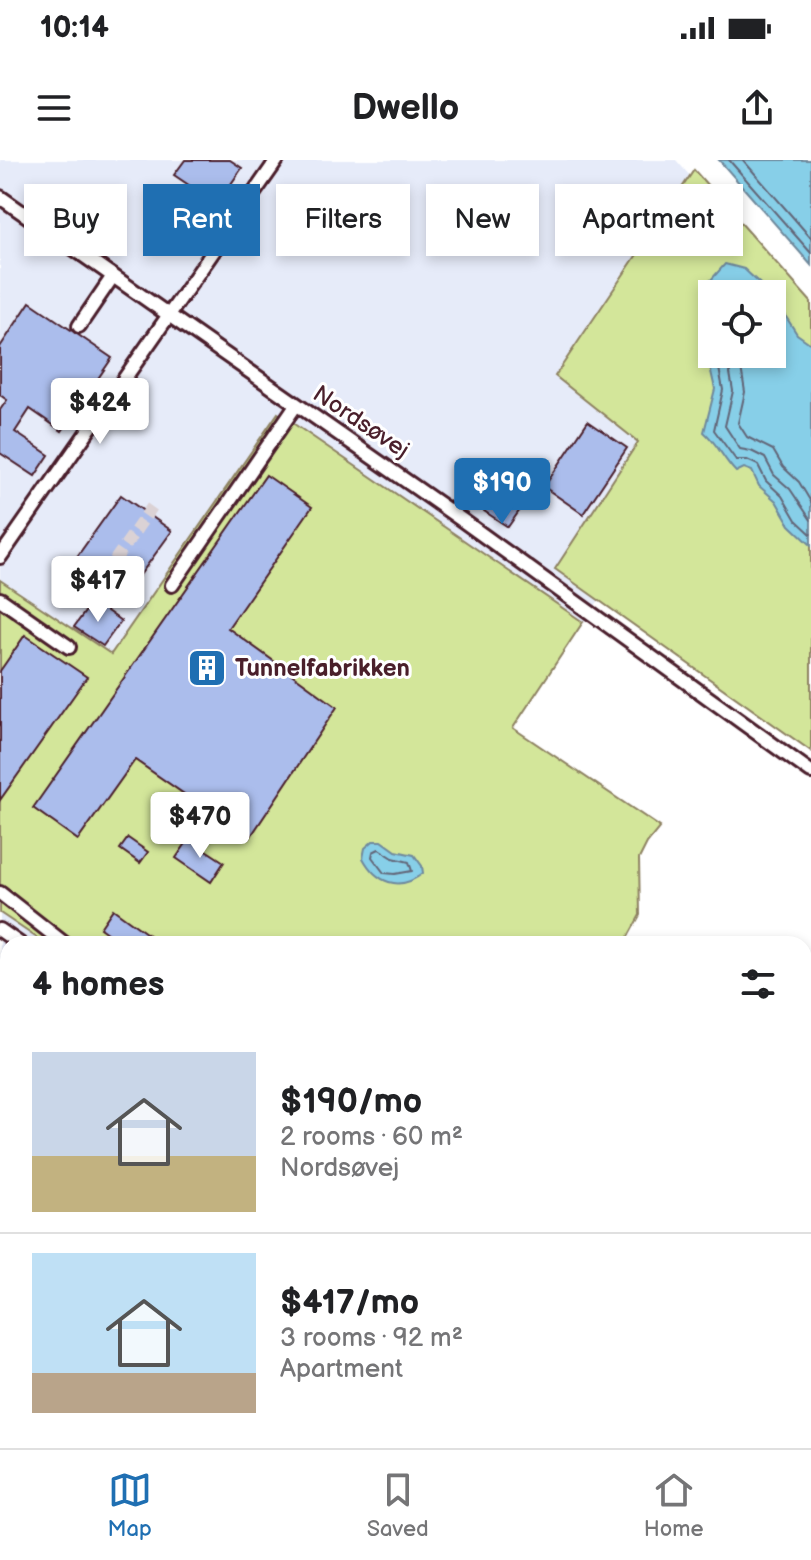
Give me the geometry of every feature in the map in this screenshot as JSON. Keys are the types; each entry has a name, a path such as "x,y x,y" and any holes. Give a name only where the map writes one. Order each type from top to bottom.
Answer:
{"street":[{"path":"0,557 277,160"},
{"name":"Nordsøvej","path":"0,197 592,612 811,772"},
{"path":"79,326 113,276"},
{"path":"172,585 296,405"},
{"path":"0,599 69,647"},
{"path":"0,893 46,936"}],"shaded area":[{"path":"0,160 268,160 279,167 285,160 676,160 690,176 685,184 555,184 555,256 636,256 555,375 638,442 555,569 599,600 513,728 223,936 0,936"}],"green space":[{"path":"694,170 706,184 685,184"},
{"path":"743,225 811,302 811,751 555,569 638,442 555,376 636,256 743,256"},
{"path":"278,413 583,622 513,728 660,827 639,859 640,915 628,936 34,936 0,913 0,580 111,654"}],"water":[{"path":"719,160 811,160 811,265 743,184"},
{"path":"725,264 744,269 756,280 711,280"},
{"path":"786,317 797,334 811,344 811,545 790,525 776,501 759,486 752,471 744,468 736,472 704,432 715,389 710,368 786,368"},
{"path":"373,841 382,841 396,851 414,855 423,873 405,882 381,879 363,858 365,848"}],"building":[{"path":"185,160 230,160 242,168 231,184 187,184 174,175"},
{"path":"30,302 112,358 62,431 30,409 15,432 49,455 35,476 0,453 0,410 7,400 0,395 0,347"},
{"path":"588,421 627,448 583,514 544,487"},
{"name":"Tunnelfabrikken","path":"266,475 312,507 228,628 337,707 249,839 135,760 78,840 33,808"},
{"path":"498,491 522,507 508,527 484,511"},
{"path":"121,495 172,531 121,601 71,565"},
{"path":"93,601 121,621 103,646 74,627"},
{"path":"25,635 87,677 0,800 0,671"},
{"path":"128,838 148,852 140,863 120,849"},
{"path":"189,839 224,862 211,882 176,858"},
{"path":"113,909 150,936 111,936 100,928"}],"tunnel":[{"path":"94,590 152,507"}],"place":[{"name":"Tunnelfabrikken","path":"207,668"}]}
